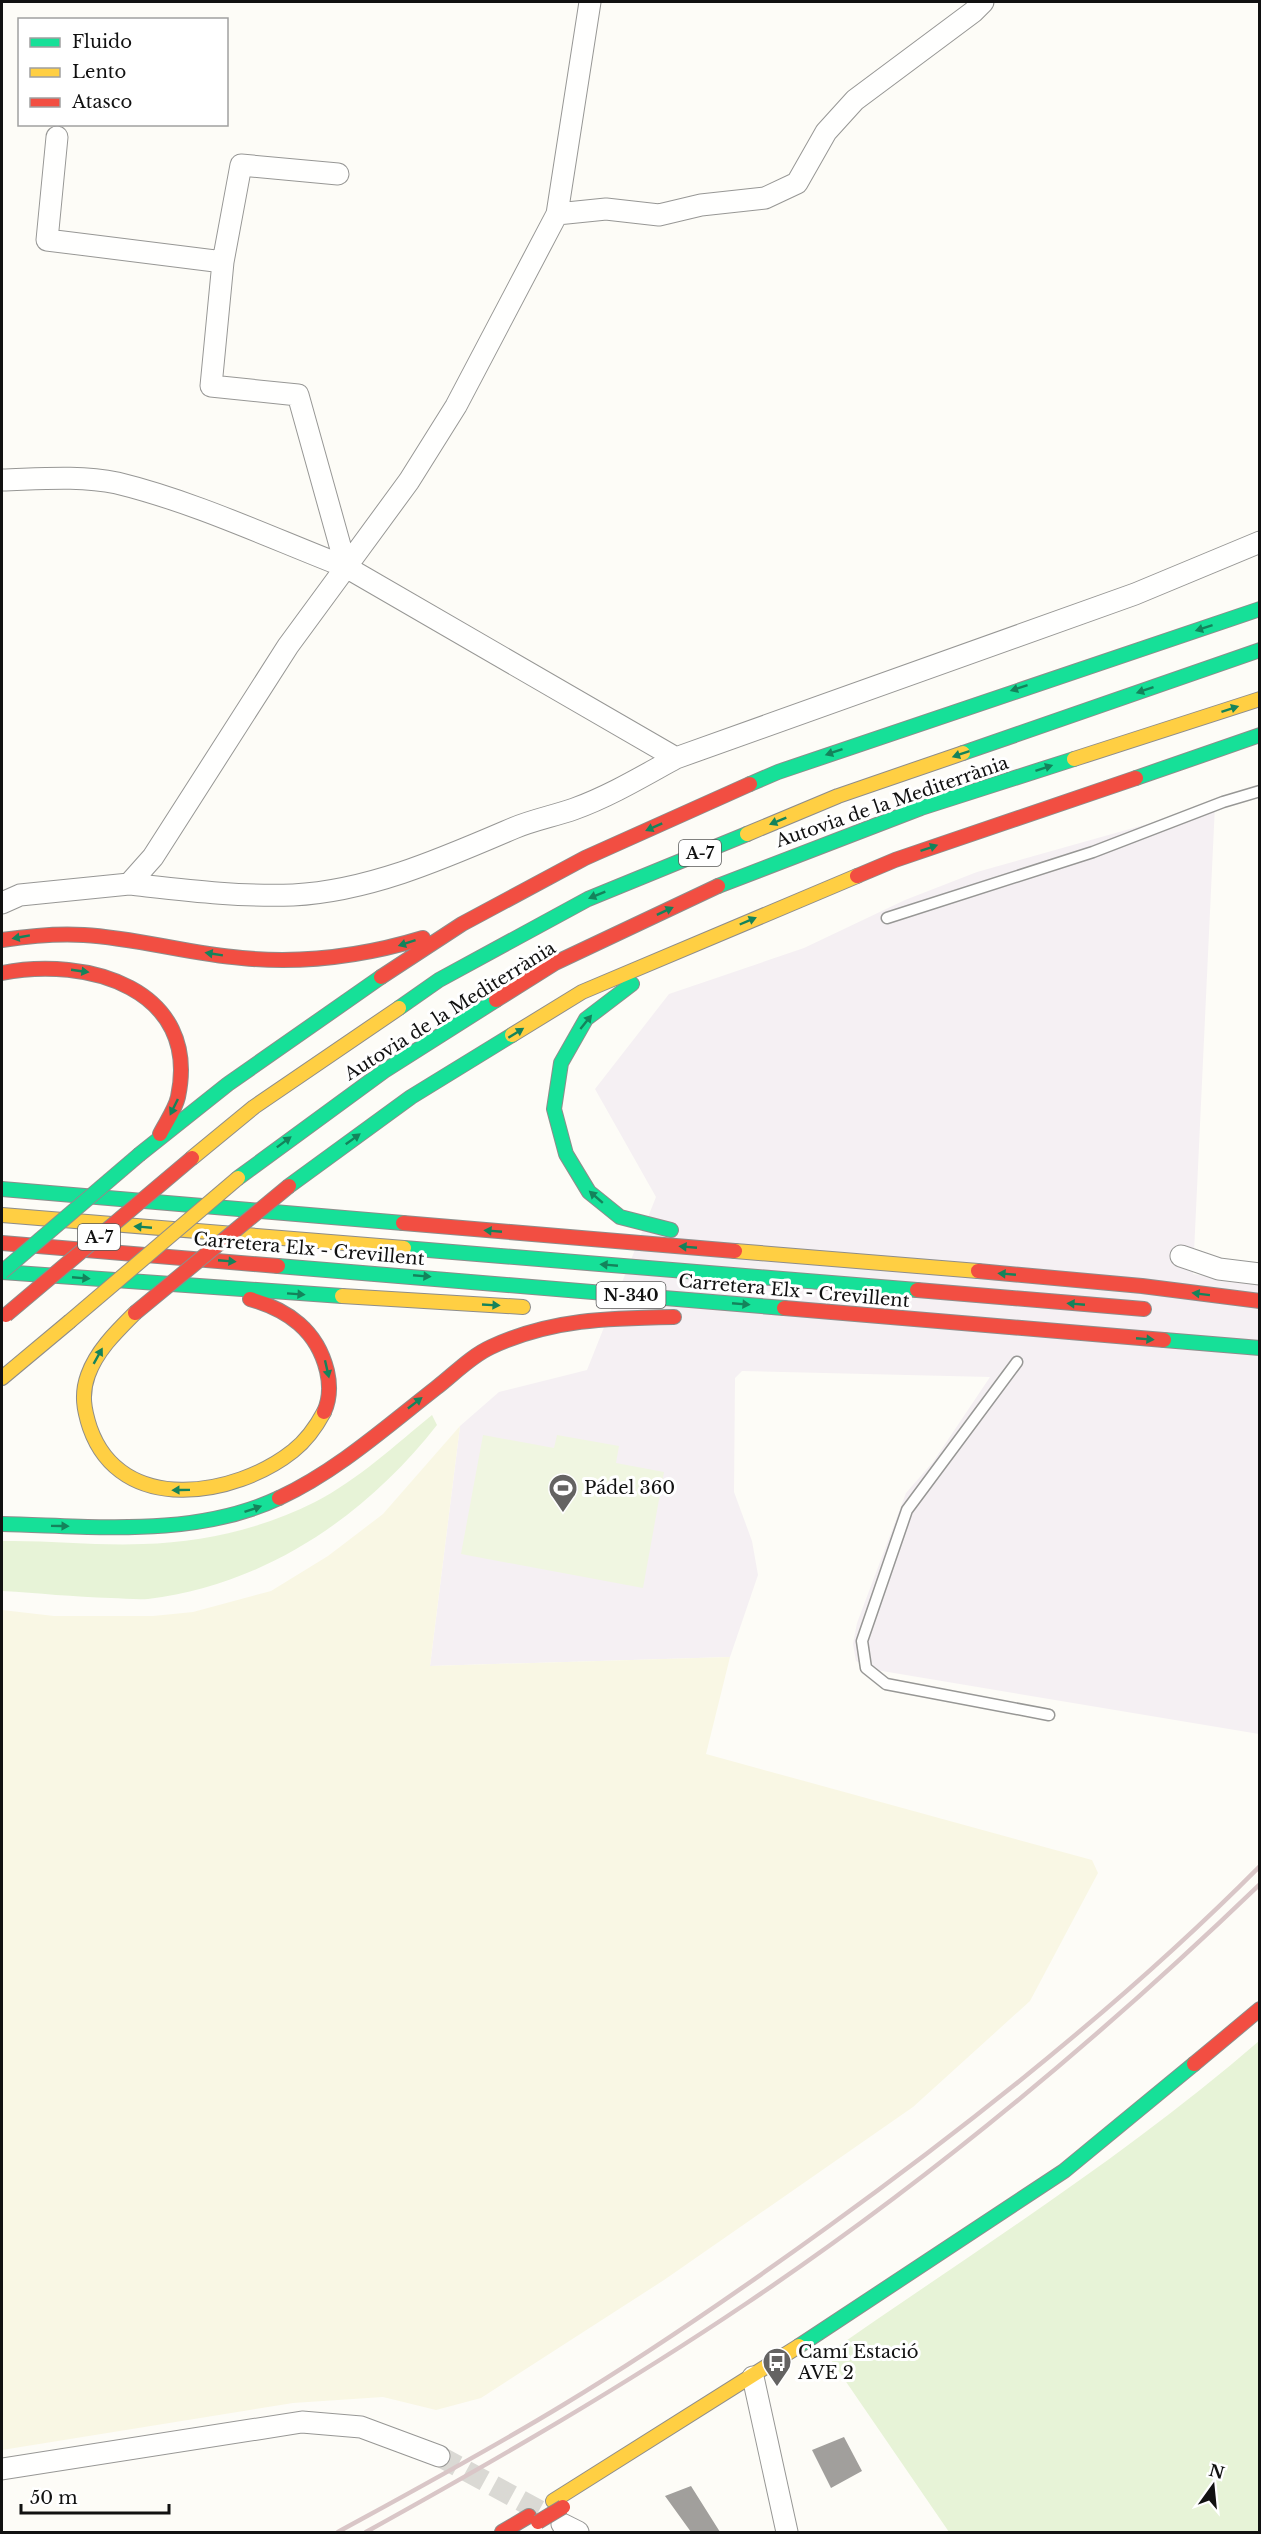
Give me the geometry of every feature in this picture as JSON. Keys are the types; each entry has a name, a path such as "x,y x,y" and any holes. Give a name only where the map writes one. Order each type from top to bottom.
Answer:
{"main road":[{"path":"2,1272 140,1154 228,1084 346,1000 462,924 585,858 778,772 1260,609"},
{"name":"Autovia de la Mediterrània","path":"4,1316 254,1107 439,980 588,899 838,796 1260,650"},
{"name":"Autovia de la Mediterrània","path":"2,1378 238,1178 384,1071 555,963 736,878 921,808 1260,699"},
{"path":"177,1286 250,1299 280,1310 300,1324 318,1344 329,1370 326,1402 320,1420 302,1444 277,1465 247,1480 211,1489 173,1491 138,1482 110,1462 92,1436 83,1403 87,1377 100,1349 135,1313 289,1186 411,1097 582,992 895,860 1260,735"},
{"path":"2,940 36,934 81,933 216,955 280,961 346,957 398,946 462,924"},
{"path":"674,952 586,1019 561,1063 554,1109 566,1155 589,1192 620,1217 696,1236 916,1266"},
{"path":"2,973 38,967 86,971 126,984 162,1010 177,1034 181,1066 178,1097 157,1141"},
{"path":"2,1190 916,1266 1142,1286 1260,1301"},
{"name":"Carretera Elx - Crevillent","path":"2,1215 1153,1310"},
{"name":"Carretera Elx - Crevillent","path":"2,1243 387,1273 1260,1348"},
{"path":"2,1272 177,1286 539,1308"},
{"path":"2,1524 109,1527 178,1525 252,1511 307,1485 359,1448 488,1348 532,1330 596,1318 691,1317 562,1309"},
{"path":"750,1320 1114,1337"},
{"path":"501,2532 534,2519 564,2516 754,2381 1064,2171 1260,2009"},
{"path":"754,2381 917,2282 1091,2160 1260,2021"},
{"path":"520,2532 534,2519"}],"street":[{"path":"129,884 153,857 288,646 410,481 456,406 557,214 590,2"},
{"path":"557,214 606,209 659,215 701,205 765,198 797,183 826,132 855,100 973,12 983,2"},
{"path":"57,137 47,240 223,262"},
{"path":"338,174 241,165 223,262 211,386 298,395 346,567"},
{"path":"2,480 54,479 115,483 201,510 346,567 676,758"},
{"path":"2,903 20,896 129,884 229,895 294,895 346,888 464,850 516,827 576,808 622,788 676,758 1135,594 1260,542"},
{"path":"1181,1256 1219,1269 1260,1274"},
{"path":"754,2381 787,2532"},
{"path":"2,2469 302,2422 361,2427 439,2456"}],"lane":[{"path":"887,918 1093,852 1223,802 1260,791"},
{"path":"1017,1362 907,1510 862,1641 866,1668 886,1684 1049,1715"}],"shaded area":[{"path":"1215,805 1193,1274 1259,1284 1259,1734 876,1670 856,1661 853,1644 857,1623 906,1493 933,1462 990,1377 742,1371 735,1378 734,1492 752,1541 758,1575 730,1657 430,1666 460,1426 499,1392 587,1370 656,1197 595,1089 669,994 804,948 905,900 977,872"},
{"path":"460,1426 430,1666 730,1657 706,1754 1092,1860 1098,1873 1030,2001 913,2107 664,2280 481,2398 436,2410 383,2397 293,2403 2,2450 2,1610 54,1616 153,1616 193,1612 271,1591 328,1556 383,1514"}],"green space":[{"path":"432,1415 437,1425 378,1489 310,1541 272,1562 233,1579 191,1591 148,1599 2,1591 2,1541 165,1543 209,1537 253,1527 295,1511 331,1493 376,1462"},
{"name":"Pádel 360","path":"483,1435 554,1448 557,1435 619,1446 616,1463 664,1472 643,1588 461,1554"},
{"path":"1259,2041 1259,2532 949,2532 827,2354 1101,2165 1208,2084"}],"building":[{"path":"844,2437 862,2471 831,2488 812,2450"},
{"path":"691,2486 720,2532 691,2532 665,2496"}],"tunnel":[{"path":"439,2456 549,2516"}],"railway":[{"path":"338,2532 535,2422 631,2363 764,2273 885,2185 1052,2055 1158,1963 1260,1866"},
{"path":"366,2532 607,2393 701,2334 815,2256 948,2157 1012,2105 1138,1997 1260,1884"}],"traffic: fast":[{"path":"750,784 778,772 1260,609"},
{"path":"963,753 1260,650"},
{"path":"1136,778 1260,735"},
{"path":"718,886 921,808 1074,759"},
{"path":"399,1008 439,980 588,899 747,834"},
{"path":"140,1154 228,1084 381,977"},
{"path":"632,984 586,1019 561,1063 554,1109 566,1154 589,1192 620,1217 671,1230"},
{"path":"238,1178 384,1071 496,1000"},
{"path":"289,1186 411,1097 512,1035"},
{"path":"2,1272 140,1154"},
{"path":"2,1189 403,1223"},
{"path":"404,1248 917,1290"},
{"path":"278,1266 784,1308"},
{"path":"2,1272 342,1296"},
{"path":"1164,1340 1260,1348"},
{"path":"2,1524 107,1527 178,1524 246,1511 279,1498"},
{"path":"799,2346 1064,2171 1194,2064"}],"traffic: slow":[{"path":"1074,759 1260,699"},
{"path":"747,834 838,796 963,753"},
{"path":"512,1035 582,992 857,876"},
{"path":"192,1158 254,1107 399,1008"},
{"path":"69,1322 238,1178"},
{"path":"2,1215 404,1248"},
{"path":"735,1251 978,1271"},
{"path":"342,1296 523,1307"},
{"path":"135,1313 108,1341 97,1357 88,1375 84,1395 90,1428 105,1456 127,1475 153,1486 181,1490 211,1487 241,1479 269,1467 293,1451 311,1433 324,1412"},
{"path":"2,1378 69,1322"},
{"path":"553,2501 799,2346"}],"traffic: jam":[{"path":"857,876 895,860 1136,778"},
{"path":"381,977 462,924 585,858 750,784"},
{"path":"496,1000 555,963 718,886"},
{"path":"2,940 43,935 84,935 124,939 222,956 288,960 356,954 423,938"},
{"path":"2,973 35,969 68,970 101,976 130,988 155,1005 172,1029 180,1060 178,1097 160,1134"},
{"path":"6,1315 192,1158"},
{"path":"135,1313 289,1186"},
{"path":"403,1223 735,1251"},
{"path":"2,1243 278,1266"},
{"path":"978,1271 1142,1286 1260,1301"},
{"path":"917,1290 1144,1309"},
{"path":"250,1299 277,1309 288,1316 299,1324 316,1344 329,1381 324,1412"},
{"path":"784,1308 1164,1340"},
{"path":"279,1498 341,1462 469,1360 491,1347 558,1325 626,1318 674,1317"},
{"path":"1194,2064 1260,2009"},
{"path":"538,2522 563,2507"},
{"path":"502,2532 529,2516"}],"place":[{"name":"Pádel 360","path":"563,1514"},
{"name":"Camí Estació AVE 2","path":"777,2388"}]}
